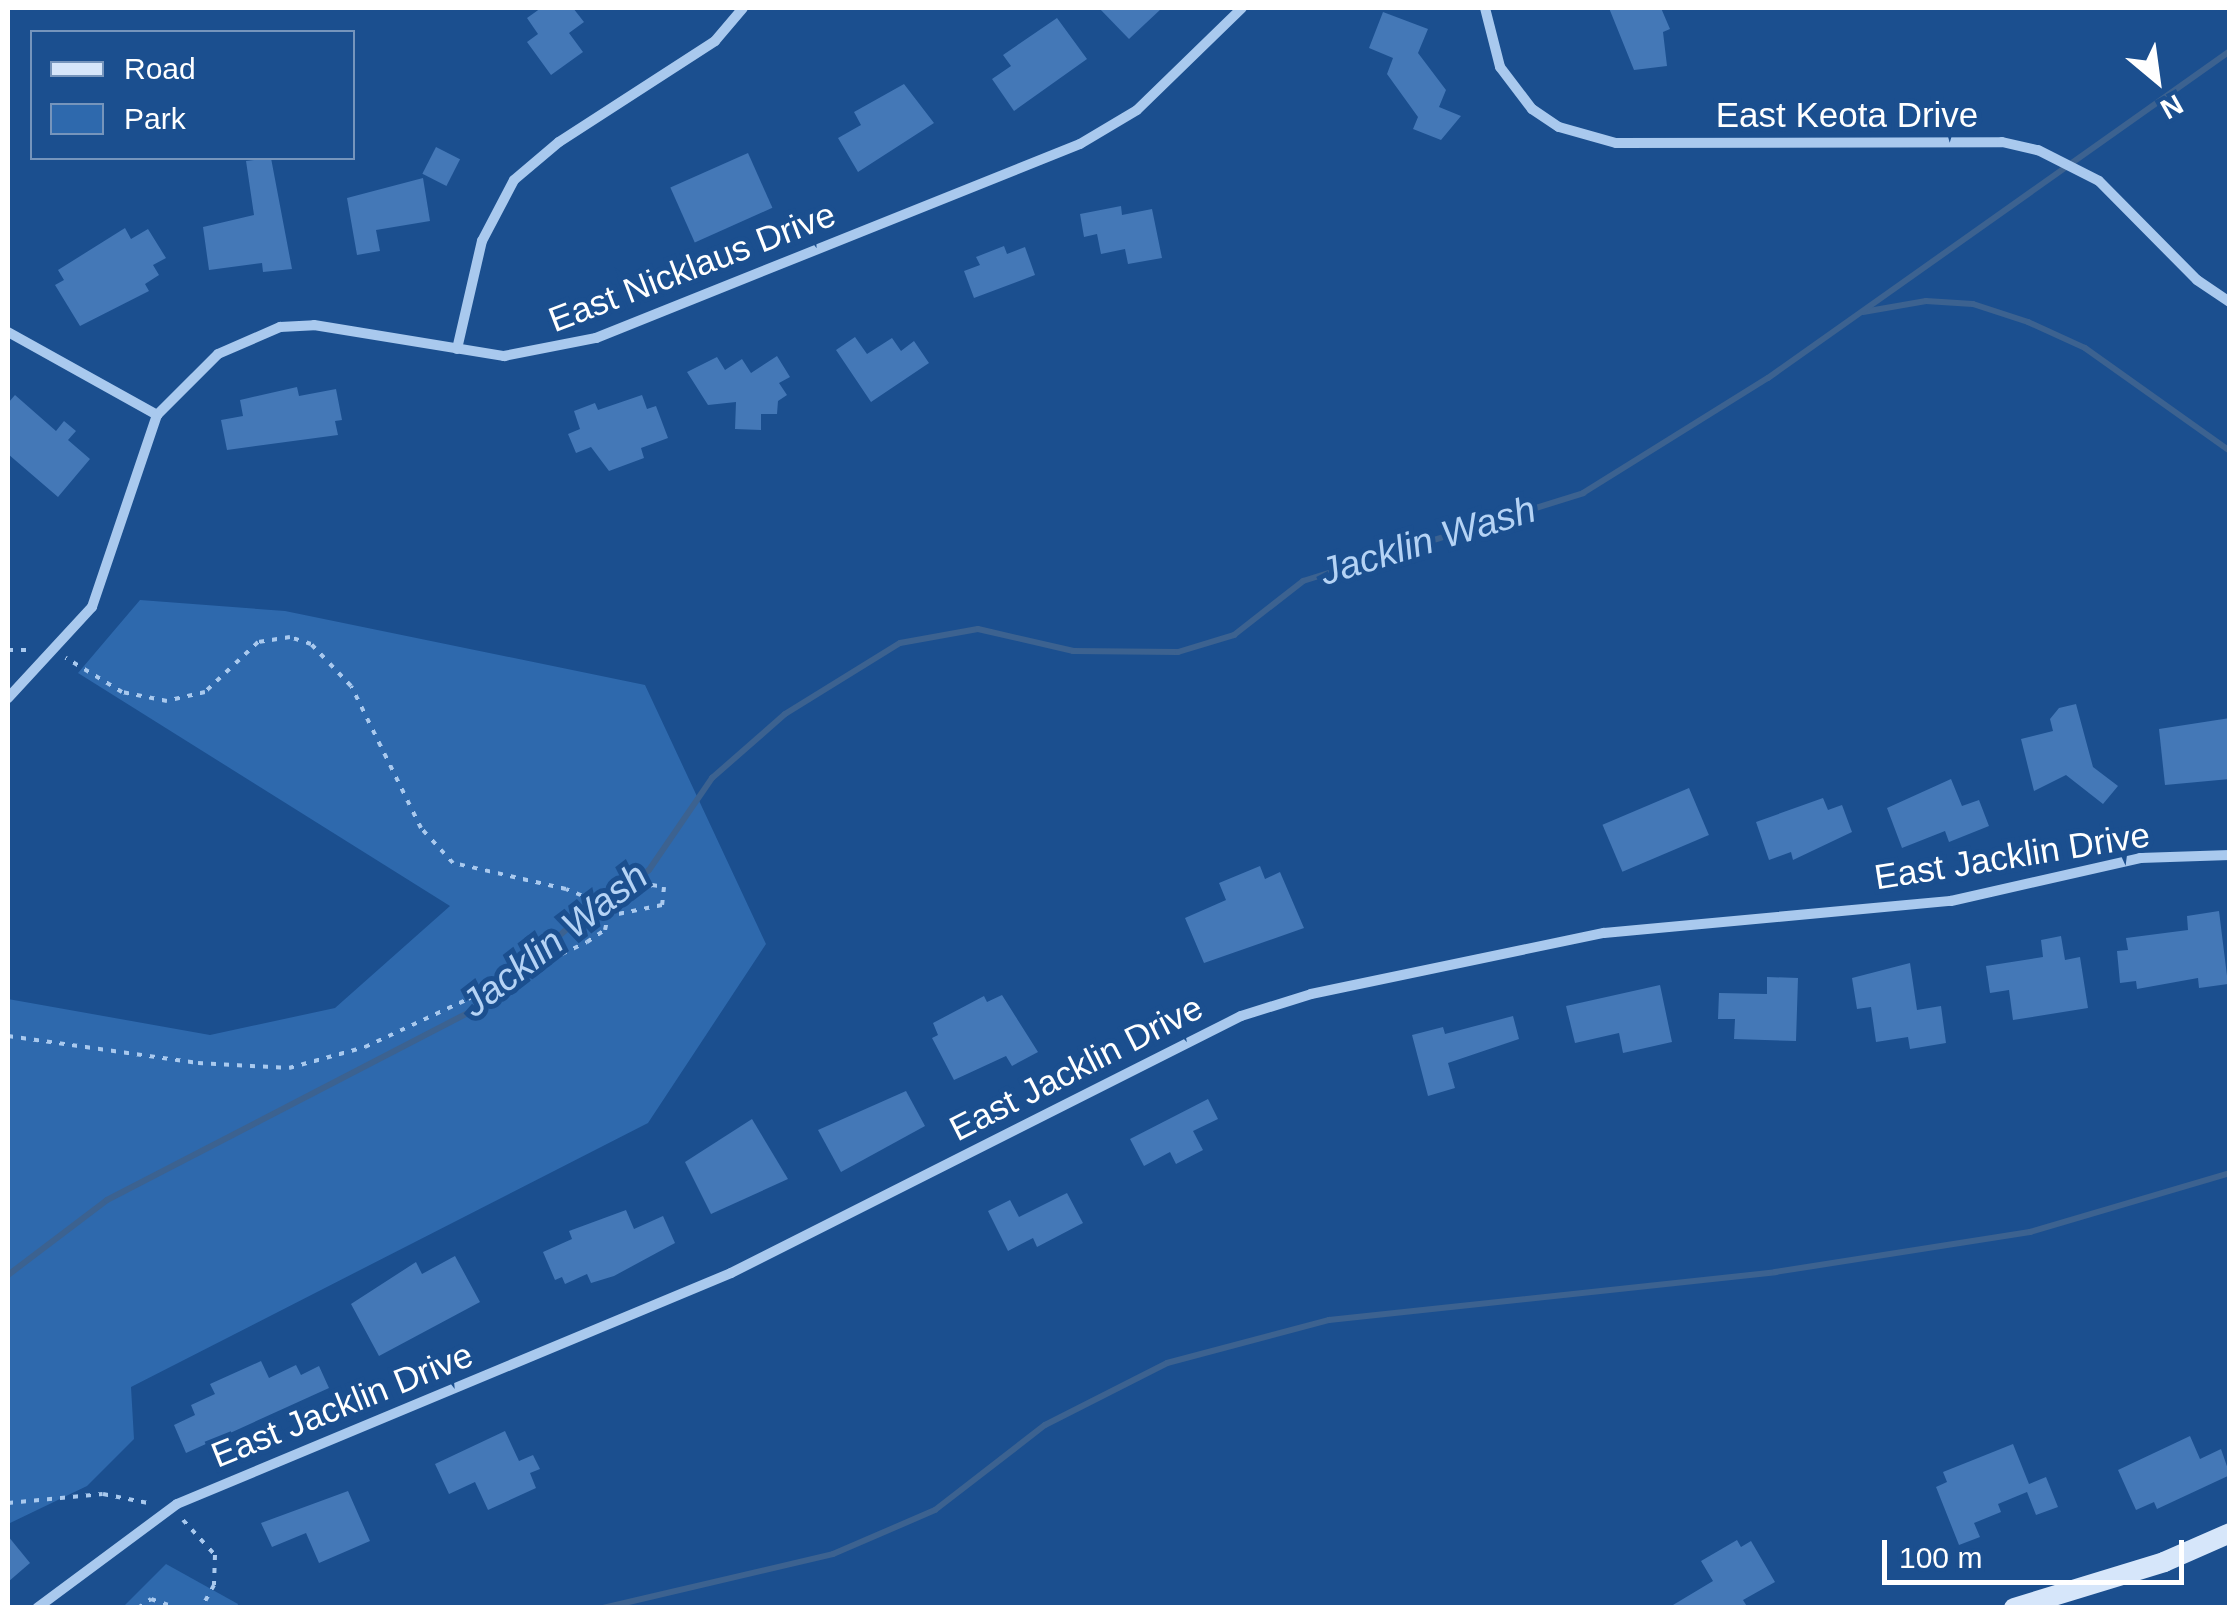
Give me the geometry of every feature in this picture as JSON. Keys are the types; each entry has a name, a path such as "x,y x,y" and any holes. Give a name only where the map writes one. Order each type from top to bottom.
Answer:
{"street":[{"path":"457,350 482,241 514,180 558,142 715,41 743,8"},
{"name":"East Nicklaus Drive","path":"8,698 55,654 105,580 157,415 218,354 280,327 358,328 457,350 528,355 596,338 1080,144 1137,110 1242,8"},
{"name":"East Keota Drive","path":"1485,8 1500,67 1532,109 1558,128 1616,143 2002,142 2038,150 2099,181 2197,280 2230,302"},
{"path":"8,332 157,415"},
{"name":"East Jacklin Drive","path":"37,1608 177,1504 731,1273 1241,1016 1311,994 1604,933 1951,901 2140,858 2230,855"},
{"path":"2014,1608 2164,1562 2230,1534"}],"path":[{"path":"8,650 55,654 122,692 167,700 205,692 258,642 290,637 311,644 351,686 421,828 453,862 566,890 606,913 662,905 664,886 652,885 606,913"},
{"path":"8,1036 198,1063 289,1068 365,1046 587,942 605,930 606,913"},
{"path":"138,1608 151,1599 177,1608"}],"green space":[{"path":"140,600 285,611 645,685 766,944 648,1123 131,1387 134,1439 87,1486 8,1524 8,999 210,1035 335,1008 450,906 78,673"},
{"path":"166,1564 238,1604 237,1607 123,1607"}],"building":[{"path":"541,8 573,8 584,22 569,33 583,52 551,75 527,42 538,34 527,18"},
{"path":"1099,8 1162,8 1129,39"},
{"path":"1609,8 1661,8 1670,29 1663,32 1667,66 1634,70"},
{"path":"1383,12 1428,29 1418,53 1446,90 1439,107 1461,116 1441,140 1413,129 1418,117 1387,74 1393,58 1369,48"},
{"path":"1057,18 1087,59 1014,111 992,79 1011,66 1003,55"},
{"path":"904,84 934,123 858,172 838,138 861,125 854,112"},
{"path":"436,147 460,159 446,186 422,174"},
{"path":"748,153 772,208 695,242 670,188"},
{"path":"271,160 292,269 263,272 262,263 209,270 203,227 254,215 246,161"},
{"path":"423,178 430,221 376,230 380,251 357,255 347,198"},
{"path":"1121,206 1122,215 1152,209 1162,258 1128,264 1125,249 1101,254 1097,234 1084,237 1080,214"},
{"path":"125,228 131,239 148,229 166,258 153,265 159,275 145,284 149,291 80,326 55,285 64,280 58,270"},
{"path":"1004,246 1007,254 1025,247 1035,275 974,298 964,271 980,265 976,257"},
{"path":"855,337 867,354 892,338 901,351 914,341 929,363 871,402 836,350"},
{"path":"777,356 790,377 779,383 787,395 778,401 777,414 761,414 761,430 735,429 736,402 708,405 687,372 717,357 725,370 742,359 751,373"},
{"path":"297,387 299,396 336,389 342,420 335,421 338,435 227,450 221,420 243,416 240,400"},
{"path":"15,395 56,431 64,421 76,431 68,440 90,459 58,497 8,454 8,403"},
{"path":"642,395 647,409 656,406 668,438 641,448 644,458 609,471 591,447 576,453 568,434 580,429 574,411 595,403 598,410"},
{"path":"2076,704 2093,767 2118,786 2103,804 2066,775 2034,791 2021,739 2053,731 2050,719 2059,708"},
{"path":"2230,718 2230,779 2165,785 2159,729"},
{"path":"1951,779 1962,806 1979,800 1989,826 1949,842 1945,831 1902,848 1887,808"},
{"path":"1689,788 1709,835 1622,872 1602,825"},
{"path":"1823,798 1828,810 1842,805 1852,832 1793,860 1791,852 1769,860 1756,822"},
{"path":"1260,866 1265,879 1280,872 1304,928 1204,963 1185,918 1226,900 1219,883"},
{"path":"2219,911 2228,984 2199,988 2198,978 2137,989 2136,981 2120,983 2117,951 2128,950 2126,938 2188,930 2187,916"},
{"path":"2061,936 2065,960 2080,957 2088,1008 2013,1020 2009,990 1990,993 1986,966 2043,957 2041,940"},
{"path":"1910,963 1917,1010 1941,1006 1946,1043 1910,1049 1908,1037 1876,1042 1871,1007 1857,1009 1852,978"},
{"path":"1767,977 1798,978 1796,1041 1734,1039 1735,1019 1718,1019 1719,993 1767,994"},
{"path":"1660,985 1672,1042 1623,1053 1619,1033 1575,1043 1566,1006"},
{"path":"1002,995 1038,1052 1012,1066 1006,1056 954,1080 932,1038 938,1035 933,1023 984,996 987,1002"},
{"path":"1513,1016 1519,1039 1448,1063 1455,1088 1428,1096 1412,1035 1443,1027 1445,1034"},
{"path":"906,1091 925,1126 841,1172 818,1130"},
{"path":"1208,1099 1218,1119 1193,1131 1203,1150 1176,1164 1170,1152 1144,1166 1130,1139"},
{"path":"752,1119 788,1179 711,1214 685,1162"},
{"path":"1067,1193 1083,1223 1037,1247 1033,1238 1008,1251 988,1211 1010,1200 1019,1217"},
{"path":"626,1210 634,1229 663,1216 675,1243 614,1276 591,1283 587,1274 565,1284 562,1277 555,1280 543,1252 572,1239 569,1231"},
{"path":"455,1256 480,1302 379,1356 351,1304 416,1262 422,1274"},
{"path":"261,1361 269,1378 296,1365 301,1375 319,1366 329,1388 186,1453 174,1425 195,1415 191,1405 215,1394 210,1384"},
{"path":"505,1431 519,1461 533,1455 540,1469 530,1473 536,1488 488,1510 475,1482 449,1494 435,1464"},
{"path":"2190,1436 2200,1459 2221,1449 2230,1475 2157,1509 2154,1502 2136,1510 2118,1470"},
{"path":"2013,1444 2029,1484 2046,1477 2058,1507 2036,1515 2027,1492 1998,1504 2001,1512 1974,1523 1980,1537 1959,1545 1936,1487 1947,1482 1943,1472"},
{"path":"348,1491 370,1541 319,1563 306,1533 272,1547 261,1523"},
{"path":"8,1536 30,1563 8,1582"},
{"path":"1737,1540 1741,1547 1751,1541 1775,1582 1743,1600 1748,1608 1668,1608 1713,1581 1701,1561"}],"waterway":[{"name":"Jacklin Wash","path":"8,1275 107,1200 477,1008 575,922 649,870 712,778 785,714 900,643 978,629 1073,651 1178,652 1234,635 1303,581 1583,493 1768,378 2230,51"},
{"path":"1863,312 1926,301 1973,304 2028,322 2085,348 2230,451"},
{"path":"603,1608 833,1554 935,1510 1045,1425 1167,1363 1329,1320 1775,1272 2030,1232 2230,1173"}]}
